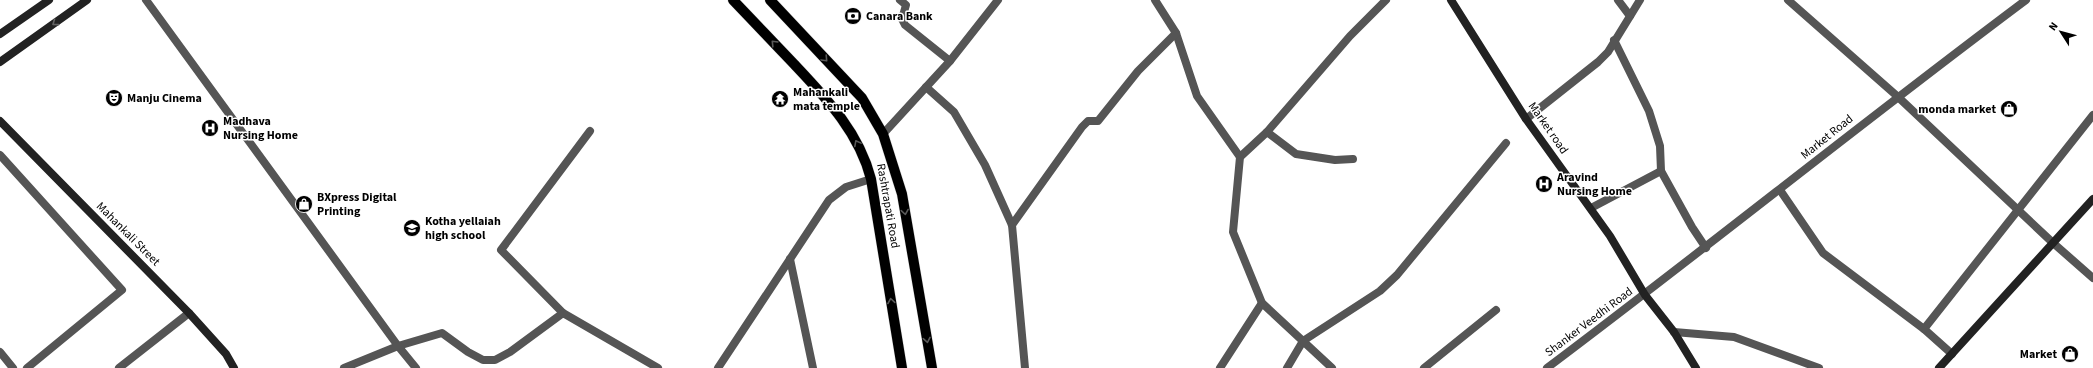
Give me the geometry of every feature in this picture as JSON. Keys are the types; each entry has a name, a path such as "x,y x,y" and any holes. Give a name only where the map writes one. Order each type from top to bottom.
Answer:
{"main road":[{"name":"Rashtrapati Road","path":"733,0 833,105 857,142 866,160 871,179 902,368"},
{"name":"Rashtrapati Road","path":"770,0 862,98 883,134 902,194 932,368"}],"street":[{"path":"0,34 49,0"},
{"path":"0,62 87,0"},
{"path":"146,0 398,346 416,368"},
{"path":"900,0 906,5 902,19 905,25 950,62"},
{"path":"883,134 950,62 998,0"},
{"path":"1155,0 1176,32 1197,96 1240,157 1233,232 1262,303 1332,368"},
{"path":"1240,157 1267,132 1350,36 1386,0"},
{"name":"Market road","path":"1452,0 1526,119 1591,208 1645,295 1674,332 1696,368"},
{"path":"1618,0 1630,16"},
{"path":"1526,119 1598,62 1608,52 1640,0"},
{"path":"1788,0 1897,96 2017,210 2093,278"},
{"name":"Market Road","path":"1645,295 1780,190 1897,96 2026,0"},
{"path":"1012,225 1082,127 1088,121 1098,121 1138,71 1176,32"},
{"path":"1614,40 1649,111 1660,146 1661,172 1692,227 1706,248"},
{"path":"926,87 954,112 985,165 1012,225 1025,368"},
{"path":"1924,329 2093,115"},
{"name":"Mahankali Street","path":"0,122 189,313 226,354 234,368"},
{"path":"590,131 501,250 563,313 658,368"},
{"path":"1267,132 1296,154 1335,160 1353,160"},
{"path":"1287,368 1303,341 1380,291 1397,275 1506,143"},
{"path":"0,156 122,290 28,368"},
{"path":"1591,208 1661,172"},
{"path":"718,368 830,200 846,187 871,179"},
{"path":"1780,190 1823,253 1924,329 1952,354"},
{"path":"1939,368 2052,242 2093,199"},
{"path":"790,259 813,368"},
{"name":"Shanker Veedhi Road","path":"1547,368 1645,295"},
{"path":"1220,368 1262,303"},
{"path":"1424,368 1496,310"},
{"path":"119,368 189,313"},
{"path":"344,368 398,346 442,333 473,355 483,360 496,360 510,352 563,313"},
{"path":"1674,332 1734,337 1819,368"},
{"path":"0,352 13,368"}],"place":[{"name":"Canara Bank","path":"853,16"},
{"name":"Manju Cinema","path":"114,98"},
{"name":"Mahankali mata temple","path":"780,99"},
{"name":"monda market","path":"2009,109"},
{"name":"Madhava Nursing Home","path":"210,128"},
{"name":"Aravind Nursing Home","path":"1544,184"},
{"name":"BXpress Digital Printing","path":"304,204"},
{"name":"Kotha yellaiah high school","path":"412,228"},
{"name":"Market","path":"2070,354"}]}
